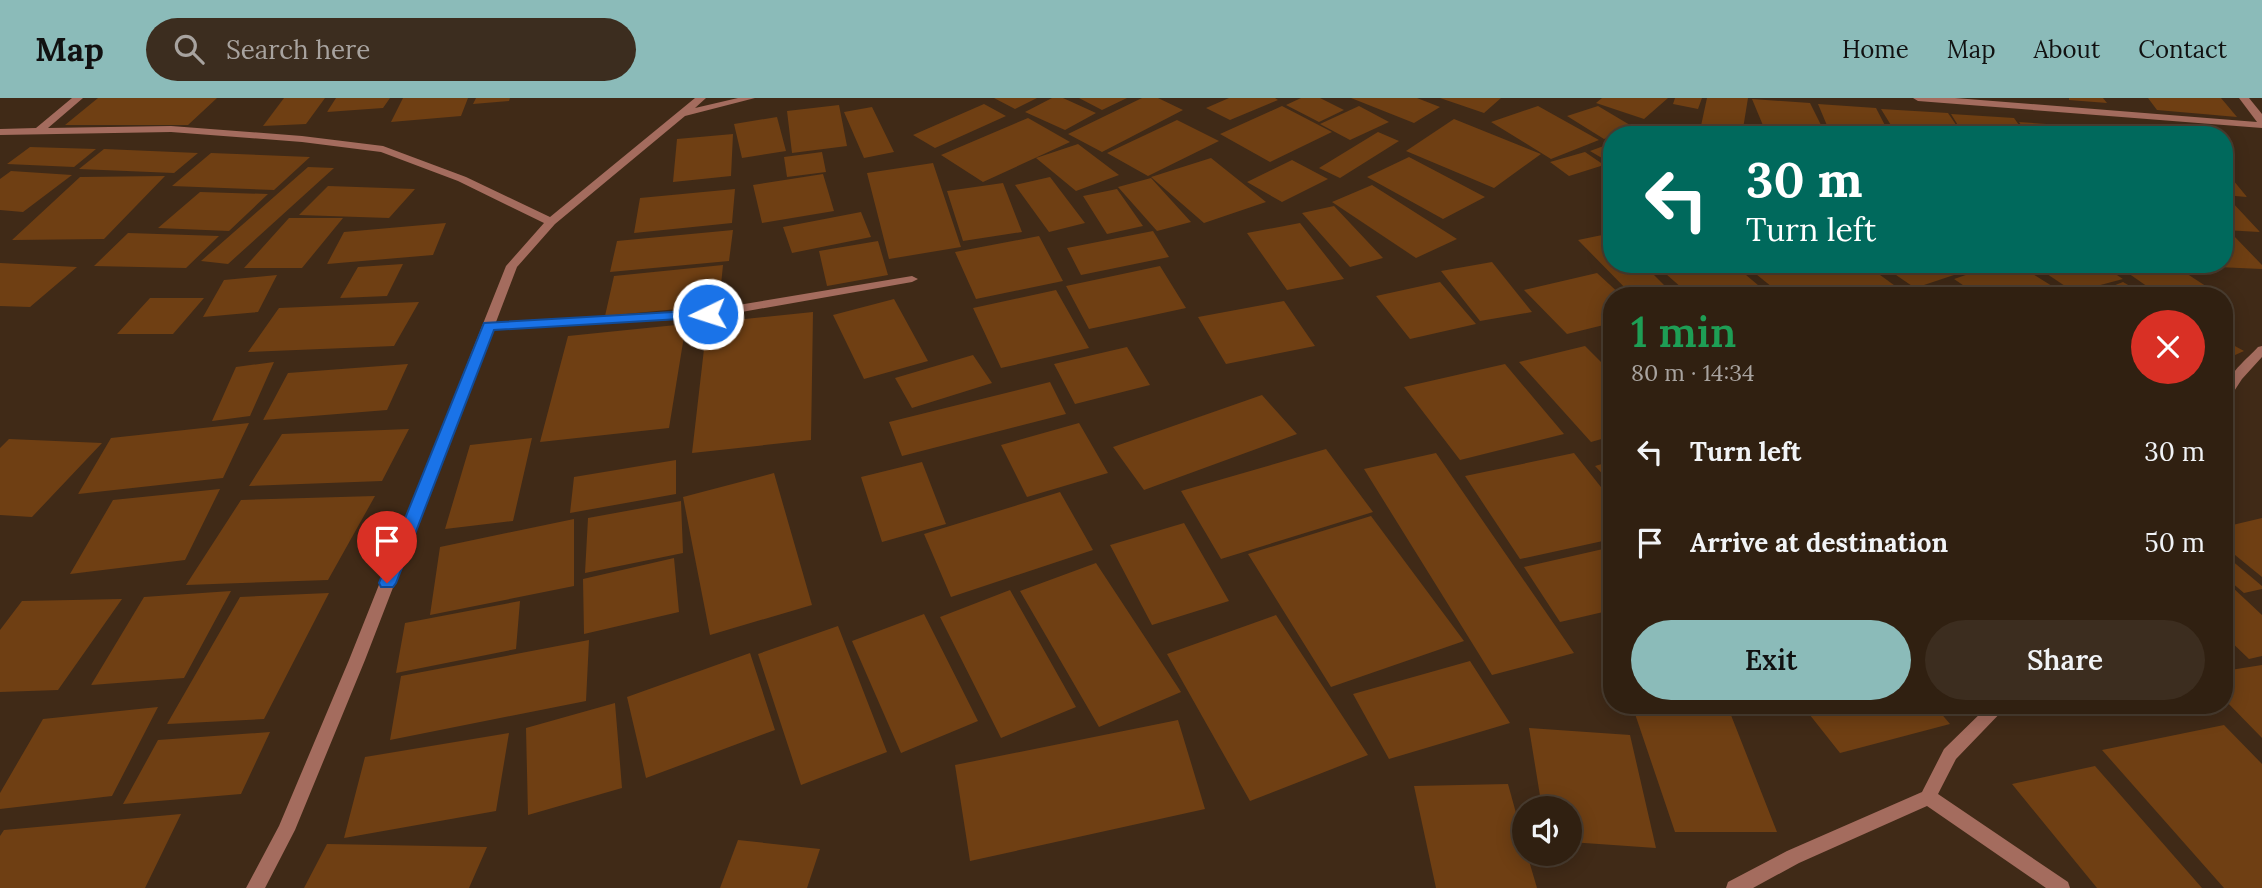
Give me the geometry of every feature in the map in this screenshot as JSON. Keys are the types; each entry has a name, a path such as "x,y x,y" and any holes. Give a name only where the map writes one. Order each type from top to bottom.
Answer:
{"street":[{"path":"41,129 78,98"},
{"path":"255,888 286,830 357,660 512,266 551,222 685,114 701,98"},
{"path":"685,114 750,98"},
{"path":"1918,98 2262,123"},
{"path":"2244,98 2262,123"},
{"path":"0,132 41,129 171,129 302,139 383,149 462,179 551,222"},
{"path":"489,326 708,314 912,279"},
{"path":"2233,382 2262,350"},
{"path":"1735,888 1793,857 1928,797 1950,754 1991,714"},
{"path":"1928,797 2061,888"}],"building":[{"path":"98,98 217,98 188,125 65,125"},
{"path":"284,98 325,98 306,124 263,126"},
{"path":"336,98 390,98 383,108 327,112"},
{"path":"403,98 468,98 461,116 391,122"},
{"path":"476,98 510,98 509,101 473,104"},
{"path":"994,98 1037,98 1015,109"},
{"path":"1052,98 1063,98 1096,113 1065,130 1025,112"},
{"path":"1079,98 1127,98 1102,110"},
{"path":"1142,98 1158,98 1183,110 1102,152 1068,134"},
{"path":"1229,98 1278,100 1230,120 1206,108"},
{"path":"1301,98 1320,98 1344,110 1319,122 1286,105"},
{"path":"1351,98 1417,98 1440,107 1414,123"},
{"path":"1440,98 1501,98 1484,113"},
{"path":"1602,98 1668,98 1644,119 1596,103"},
{"path":"1675,98 1702,98 1698,109 1673,104"},
{"path":"1707,98 1748,98 1743,126 1701,126"},
{"path":"2103,98 2107,103 2069,100"},
{"path":"2148,98 2221,98 2237,117 2157,110"},
{"path":"1752,99 1810,103 1822,126 1763,126"},
{"path":"984,104 1006,116 935,148 913,135"},
{"path":"1818,104 1876,108 1885,126 1827,126"},
{"path":"839,105 847,146 792,153 787,111"},
{"path":"1282,106 1332,132 1270,162 1220,134"},
{"path":"1359,106 1389,122 1350,140 1320,124"},
{"path":"1538,106 1599,140 1551,159 1491,122"},
{"path":"1598,106 1632,126 1603,126 1603,138 1567,116"},
{"path":"872,107 894,152 864,158 844,112"},
{"path":"1881,109 1948,113 1957,126 1891,126"},
{"path":"1951,114 2014,118 2020,126 1958,126"},
{"path":"777,117 786,151 742,158 734,124"},
{"path":"1028,118 1070,142 983,182 941,155"},
{"path":"1454,119 1541,154 1494,188 1406,151"},
{"path":"1177,120 1219,141 1148,176 1107,153"},
{"path":"2019,122 2062,126 2022,126"},
{"path":"1378,132 1399,141 1340,178 1319,168"},
{"path":"733,134 731,176 673,182 677,139"},
{"path":"1078,144 1119,175 1076,191 1036,158"},
{"path":"1603,146 1603,159 1590,151"},
{"path":"30,147 96,149 74,167 7,164"},
{"path":"104,149 198,153 174,173 79,169"},
{"path":"822,152 826,172 787,177 784,157"},
{"path":"1585,152 1603,165 1569,176 1550,162"},
{"path":"211,153 310,157 274,190 172,186"},
{"path":"1409,157 1485,197 1443,219 1367,177"},
{"path":"1211,158 1266,202 1204,223 1151,177"},
{"path":"1292,160 1328,179 1282,202 1247,182"},
{"path":"933,163 961,247 889,259 867,173"},
{"path":"308,167 334,168 228,264 201,261"},
{"path":"11,171 72,175 23,212 0,210 0,179"},
{"path":"823,174 834,211 762,223 753,185"},
{"path":"165,176 104,239 12,240 80,177"},
{"path":"1050,177 1085,223 1049,232 1015,185"},
{"path":"1151,178 1191,222 1157,231 1118,187"},
{"path":"2233,180 2247,197 2233,196"},
{"path":"1003,183 1022,232 963,241 947,191"},
{"path":"1372,185 1457,239 1416,258 1332,202"},
{"path":"328,186 415,189 389,218 299,215"},
{"path":"735,189 732,223 634,233 640,198"},
{"path":"1117,189 1143,226 1107,234 1083,196"},
{"path":"200,192 268,194 229,231 158,228"},
{"path":"2233,203 2260,232 2233,230"},
{"path":"1334,206 1383,258 1350,267 1302,213"},
{"path":"861,212 871,237 792,253 783,227"},
{"path":"289,218 343,218 302,268 244,268"},
{"path":"446,223 433,255 327,264 344,232"},
{"path":"1300,223 1344,279 1287,290 1247,233"},
{"path":"733,230 729,261 610,272 617,241"},
{"path":"1153,231 1169,257 1081,275 1067,248"},
{"path":"128,233 219,236 186,268 94,266"},
{"path":"1603,235 1603,265 1578,240"},
{"path":"1039,236 1063,281 976,299 955,252"},
{"path":"2233,236 2262,265 2262,269 2233,268"},
{"path":"878,241 888,275 827,286 819,251"},
{"path":"1492,262 1532,312 1480,321 1441,271"},
{"path":"0,263 77,267 30,307 0,306"},
{"path":"403,264 387,296 340,298 358,267"},
{"path":"723,265 719,305 605,316 614,276"},
{"path":"1160,266 1186,308 1089,329 1066,286"},
{"path":"1597,273 1612,287 1603,287 1603,325 1567,334 1524,290"},
{"path":"1610,273 1652,273 1666,287 1624,287"},
{"path":"1744,273 1760,287 1681,287 1666,274"},
{"path":"1755,273 1877,273 1897,287 1772,287"},
{"path":"1893,273 1957,274 1918,287 1914,287"},
{"path":"1972,273 2031,273 2054,287 1966,287 1954,279"},
{"path":"2046,273 2114,273 2123,279 2093,287 2066,287"},
{"path":"2128,273 2186,273 2207,287 2148,287"},
{"path":"277,275 258,312 203,317 224,280"},
{"path":"1440,282 1476,324 1410,339 1376,296"},
{"path":"2123,282 2132,287 2110,287"},
{"path":"1056,290 1089,348 1001,368 973,308"},
{"path":"150,298 204,298 173,334 117,334"},
{"path":"894,299 928,361 864,379 833,315"},
{"path":"1284,301 1315,346 1226,364 1198,317"},
{"path":"419,302 394,346 248,352 279,308"},
{"path":"813,312 811,440 692,453 707,323"},
{"path":"686,324 669,428 540,442 568,336"},
{"path":"2233,345 2244,351 2233,356"},
{"path":"1585,346 1603,364 1603,439 1591,442 1519,362"},
{"path":"1127,347 1150,385 1075,404 1054,364"},
{"path":"973,355 992,383 912,408 895,378"},
{"path":"274,362 250,416 212,421 236,367"},
{"path":"408,364 387,410 263,420 288,373"},
{"path":"1505,364 1564,434 1460,460 1404,387"},
{"path":"1050,382 1066,414 902,456 889,422"},
{"path":"1262,395 1297,434 1144,490 1113,447"},
{"path":"249,423 223,478 78,494 111,438"},
{"path":"1079,423 1108,473 1027,497 1001,445"},
{"path":"409,429 382,481 249,486 282,434"},
{"path":"532,438 513,521 445,529 470,445"},
{"path":"9,439 102,443 32,517 0,515 0,448"},
{"path":"1326,449 1373,512 1221,559 1181,491"},
{"path":"1436,453 1574,653 1492,675 1364,469"},
{"path":"1574,453 1603,490 1603,541 1520,559 1465,476"},
{"path":"676,460 676,494 570,513 574,477"},
{"path":"922,462 946,524 882,542 861,477"},
{"path":"1603,464 1603,474 1595,466"},
{"path":"774,473 812,605 710,635 683,497"},
{"path":"220,489 185,560 70,574 113,500"},
{"path":"1060,492 1093,550 951,597 924,534"},
{"path":"375,496 328,580 186,585 241,500"},
{"path":"681,501 683,553 585,573 588,518"},
{"path":"1371,516 1464,641 1331,687 1248,554"},
{"path":"2262,518 2262,577 2233,553 2233,525"},
{"path":"574,519 574,586 430,615 440,547"},
{"path":"1184,523 1229,601 1152,625 1110,545"},
{"path":"1603,549 1603,612 1560,622 1524,567"},
{"path":"674,558 679,612 584,634 583,579"},
{"path":"2233,562 2262,586 2262,589 2244,593 2233,584"},
{"path":"1096,563 1181,692 1099,727 1020,591"},
{"path":"2233,588 2262,615 2262,656 2249,659 2233,644"},
{"path":"1010,590 1076,707 1001,738 940,617"},
{"path":"231,591 184,678 91,685 144,597"},
{"path":"329,593 264,719 167,724 240,597"},
{"path":"122,599 58,690 0,692 0,630 22,601"},
{"path":"520,601 516,649 396,673 405,623"},
{"path":"924,614 978,721 901,753 852,641"},
{"path":"1276,615 1368,755 1250,801 1167,654"},
{"path":"838,626 887,752 801,785 758,654"},
{"path":"589,640 586,701 390,740 401,676"},
{"path":"750,653 775,730 646,778 627,697"},
{"path":"1470,661 1510,723 1389,759 1353,694"},
{"path":"2262,665 2262,738 2233,708 2233,670"},
{"path":"615,703 622,788 528,815 526,728"},
{"path":"158,707 112,796 0,809 0,793 43,719"},
{"path":"1635,714 1731,714 1777,832 1675,832"},
{"path":"1809,714 1942,714 1950,724 1840,753"},
{"path":"1178,720 1205,809 970,861 955,765"},
{"path":"2224,725 2262,764 2262,888 2224,888 2102,750"},
{"path":"1529,728 1630,735 1656,848 1582,843 1582,796 1540,796"},
{"path":"270,732 241,794 123,804 158,740"},
{"path":"509,733 496,811 344,838 365,757"},
{"path":"2095,766 2202,888 2097,888 2012,784"},
{"path":"1508,784 1512,798 1512,866 1531,866 1537,888 1436,888 1414,786"},
{"path":"181,814 145,888 0,888 0,836 4,830"},
{"path":"738,840 820,849 807,888 720,888"},
{"path":"327,844 487,847 469,888 304,888"}],"route":[{"path":"387,583 489,326 708,314"}]}
